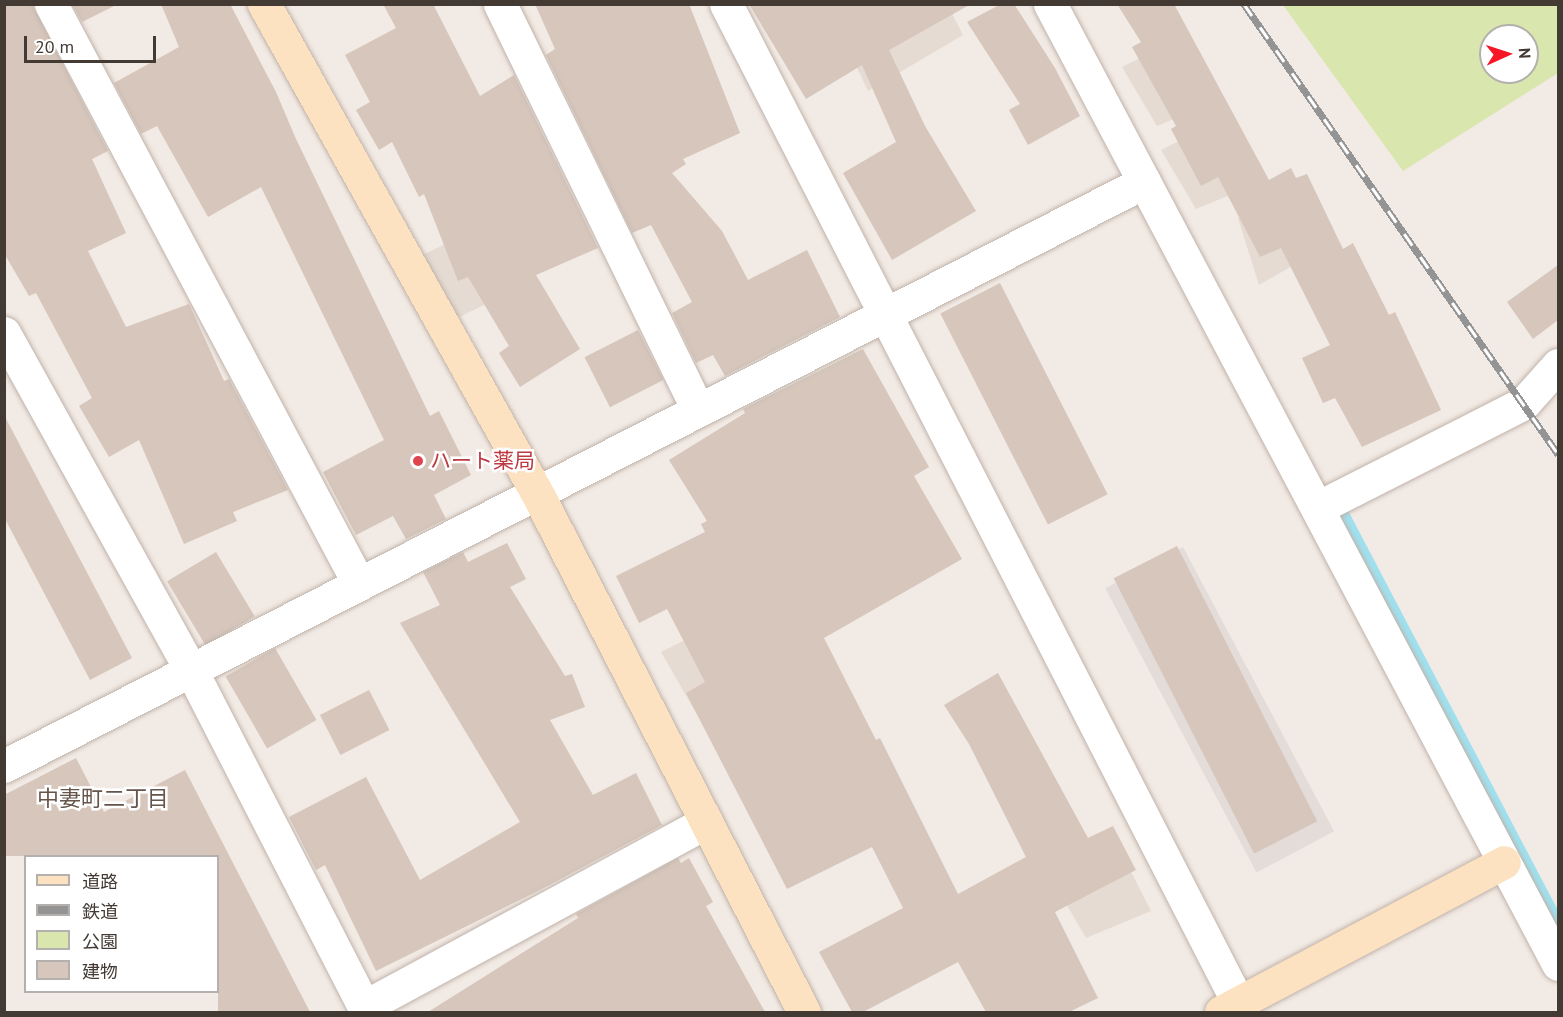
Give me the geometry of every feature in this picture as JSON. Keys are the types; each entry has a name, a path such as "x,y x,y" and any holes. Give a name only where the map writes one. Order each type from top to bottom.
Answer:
{"street":[{"path":"51,4 358,584"},
{"path":"264,4 537,493 804,1012"},
{"path":"500,4 698,410"},
{"path":"726,4 1234,1009 1504,862"},
{"path":"1050,4 1558,964"},
{"path":"4,766 1144,182"},
{"path":"4,333 191,670 365,1010 706,822"},
{"path":"1317,508 1524,404 1554,384"}],"shaded area":[{"path":"947,4 963,35 868,91 841,34"},
{"path":"1189,34 1222,99 1157,126 1122,67"},
{"path":"1228,117 1261,182 1196,209 1161,150"},
{"path":"1305,193 1334,242 1259,285 1238,218"},
{"path":"490,222 522,287 454,320 423,255"},
{"path":"1183,547 1334,831 1256,873 1105,588"},
{"path":"728,619 695,711 661,652"},
{"path":"1118,846 1151,911 1086,938 1051,878"}],"green space":[{"path":"1283,5 1558,5 1558,73 1403,171"}],"building":[{"path":"4,4 32,4 108,151 92,159 126,233 88,251 126,327 189,304 224,381 229,379 288,490 233,512 237,521 184,544 139,440 109,457 79,406 92,398 36,293 29,296 4,253"},
{"path":"72,4 118,4 82,22"},
{"path":"161,4 230,4 276,92 296,139 430,416 439,411 471,475 434,495 446,519 406,539 393,516 356,535 323,472 384,440 261,187 208,217 157,126 141,134 114,83 179,47"},
{"path":"383,4 433,4 480,96 514,75 598,248 536,275 580,349 520,387 499,353 509,346 468,277 458,281 424,194 419,197 392,142 379,150 356,110 370,102 345,55 396,28"},
{"path":"535,4 689,4 740,133 683,159 686,164 672,173 722,231 748,280 807,250 840,317 725,376 713,355 696,363 672,313 692,302 651,225 632,233 546,55 555,49"},
{"path":"749,4 971,4 889,50 925,126 976,211 892,260 843,173 896,142 862,65 806,99"},
{"path":"1001,4 1014,4 1055,68 1080,116 1028,145 1009,110 1020,104 967,22"},
{"path":"1117,4 1174,4 1269,180 1291,168 1296,178 1307,174 1343,249 1353,243 1389,315 1395,312 1441,410 1362,447 1335,398 1323,403 1302,358 1330,345 1281,248 1260,257 1218,177 1201,186 1171,129 1176,126 1132,47 1141,42"},
{"path":"1558,265 1558,320 1533,339 1507,302"},
{"path":"1000,283 1108,494 1048,525 940,313"},
{"path":"638,330 663,380 610,407 585,357"},
{"path":"863,349 929,467 914,476 962,559 824,638 876,740 880,738 958,894 1026,857 969,744 944,705 998,673 1088,838 1113,826 1136,870 1055,912 1098,998 1069,1012 986,1012 958,962 863,1012 852,1012 819,952 903,908 872,847 787,889 686,693 705,682 667,609 639,623 616,576 705,532 701,524 707,521 669,460 745,413 743,409"},
{"path":"4,415 132,658 90,680 4,517"},
{"path":"507,543 526,579 510,587 565,676 572,674 585,707 550,720 593,795 636,773 662,825 540,890 376,971 325,865 316,870 289,817 366,777 420,880 520,822 400,623 440,605 423,572 463,552 468,562"},
{"path":"1177,546 1317,821 1254,854 1114,578"},
{"path":"216,552 255,616 206,646 167,581"},
{"path":"275,648 316,720 267,748 226,676"},
{"path":"369,690 389,730 340,755 320,715"},
{"path":"76,758 104,812 185,770 310,1012 218,1012 219,855 4,856 4,795"},
{"path":"678,858 681,863 689,858 713,902 706,906 765,1012 428,1012 578,918 576,914"}],"waterway":[{"path":"1342,514 1558,926"}],"railway":[{"path":"1244,4 1558,454"}],"place":[{"name":"ハート薬局","path":"418,461"}],"district":[{"name":"中妻町二丁目","path":"103,799"}]}
